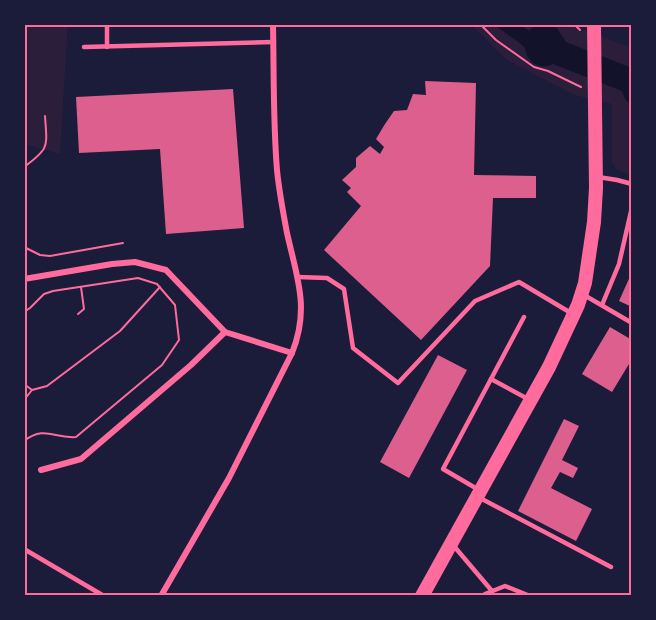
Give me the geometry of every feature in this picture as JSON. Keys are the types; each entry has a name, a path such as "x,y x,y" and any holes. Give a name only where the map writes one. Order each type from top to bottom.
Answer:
{"main road":[{"path":"422,596 549,367 582,294 594,222 596,176 590,86 594,24"}],"street":[{"path":"160,596 229,478 292,354 302,321 298,277 280,197 277,168 273,24"},
{"path":"24,279 135,262 166,270 225,332 292,354"},
{"path":"41,470 81,459 191,365 225,332"}],"lane":[{"path":"107,24 107,46"},
{"path":"84,47 274,42"},
{"path":"596,176 632,184"},
{"path":"602,305 619,264 632,207"},
{"path":"298,277 327,278 344,289 352,348 398,383 476,301 519,282 574,315"},
{"path":"582,294 632,323"},
{"path":"524,317 443,469 479,494 611,567"},
{"path":"491,379 530,401"},
{"path":"452,543 492,591"},
{"path":"24,549 104,596"},
{"path":"483,596 505,586 530,596"}],"path":[{"path":"480,24 496,40 534,67 577,85 590,86"},
{"path":"24,167 38,157 47,146 45,116"},
{"path":"24,247 40,255 50,256 123,243"},
{"path":"24,312 44,294 138,278 158,284 176,305 179,340 162,364 76,437 66,438 50,433 33,434 24,441"},
{"path":"78,314 84,309 81,287"},
{"path":"24,400 32,390 47,386 120,331 160,287"},
{"path":"24,384 32,390"}],"shaded area":[{"path":"24,24 68,24 60,154 24,144"},
{"path":"471,24 569,24 632,48 632,175 615,169 615,164 612,163 612,104 574,95 507,60"},
{"path":"494,24 519,24 529,31 539,25 557,28 566,42 632,68 632,106 625,99 622,91 553,64 542,66 536,64 527,56 523,46"}],"building":[{"path":"425,81 476,83 474,175 536,176 536,198 493,198 490,266 421,340 324,250 361,206 347,192 351,188 342,180 356,167 356,158 370,146 380,154 384,147 376,139 385,124 394,111 407,110 413,94 426,95"},
{"path":"233,89 244,228 166,234 160,149 79,153 76,97"},
{"path":"632,272 632,307 619,301"},
{"path":"610,327 632,340 632,359 612,392 582,374"},
{"path":"438,355 467,370 409,478 380,462"},
{"path":"564,419 579,426 562,460 578,468 573,478 560,472 551,488 592,509 576,541 518,511"}]}
